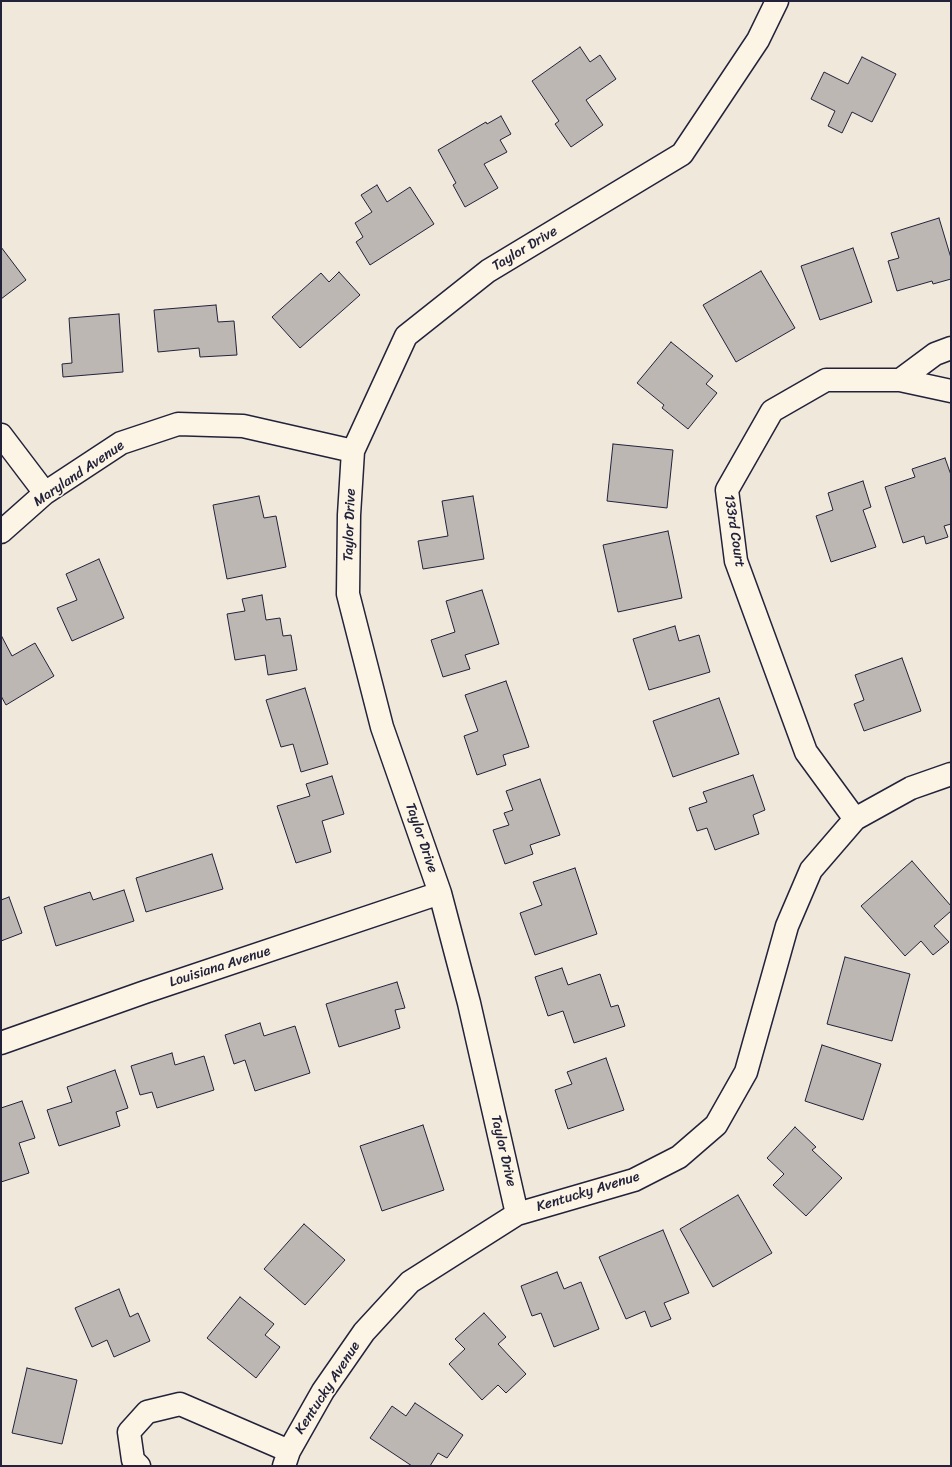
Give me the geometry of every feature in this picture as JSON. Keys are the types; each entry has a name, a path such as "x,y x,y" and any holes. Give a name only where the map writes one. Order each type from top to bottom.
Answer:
{"street":[{"name":"Taylor Drive","path":"517,1214 469,1003 440,893 382,727 348,594 349,515 353,451 406,336 488,271 682,154 758,40 777,1"},
{"path":"900,380 936,354 951,348"},
{"name":"133rd Court","path":"855,819 806,752 736,561 727,490 772,411 826,380 900,380 951,391"},
{"name":"Maryland Avenue","path":"1,532 45,493 121,442 178,424 243,426 353,451"},
{"path":"1,435 45,493"},
{"name":"Kentucky Avenue","path":"286,1458 322,1391 364,1332 410,1282 517,1214 634,1180 679,1158 716,1125 746,1072 787,926 811,870 855,819 911,788 951,774"},
{"name":"Louisiana Avenue","path":"1,1044 145,992 440,893"},
{"path":"139,1466 132,1460 129,1432 147,1412 180,1404 286,1458"}],"building":[{"path":"580,47 590,62 600,55 616,79 586,100 603,125 571,147 555,124 559,121 532,81"},
{"path":"862,57 896,74 872,122 852,112 842,133 828,126 835,111 811,99 824,72 848,84"},
{"path":"501,116 511,134 500,140 507,152 484,164 498,188 465,207 453,185 456,183 438,150 486,122 487,124"},
{"path":"377,185 387,202 410,187 434,224 370,265 356,242 363,237 355,223 372,212 361,195"},
{"path":"939,218 951,258 951,279 933,284 932,281 897,291 888,261 899,258 891,233"},
{"path":"1,247 26,280 1,299"},
{"path":"853,248 872,302 820,320 801,266"},
{"path":"761,271 795,328 736,362 703,305"},
{"path":"339,272 360,295 300,348 272,317 321,273 329,282"},
{"path":"216,305 218,322 234,321 237,355 200,357 199,348 158,352 154,310"},
{"path":"119,314 123,372 63,377 62,364 72,363 69,318"},
{"path":"671,342 713,376 706,384 717,393 688,429 662,408 664,405 637,383"},
{"path":"613,444 673,450 667,508 607,501"},
{"path":"945,458 951,475 951,524 944,526 948,537 926,544 924,536 903,543 885,487 915,477 912,469"},
{"path":"863,481 871,507 863,510 876,547 831,562 816,516 833,510 828,493"},
{"path":"259,496 264,518 276,516 286,567 227,579 213,505"},
{"path":"473,496 484,559 423,569 418,541 448,536 442,501"},
{"path":"668,531 682,598 618,612 603,545"},
{"path":"99,559 124,618 72,641 57,608 77,600 66,574"},
{"path":"482,590 499,644 465,655 470,669 443,677 431,640 455,632 446,601"},
{"path":"262,595 266,620 280,618 283,636 291,635 297,670 268,675 265,655 235,660 227,614 245,611 242,599"},
{"path":"675,626 679,641 699,635 710,672 649,690 633,639"},
{"path":"1,635 12,656 35,643 54,676 6,705 1,696"},
{"path":"902,658 921,711 864,731 854,704 864,700 855,675"},
{"path":"506,681 529,747 503,755 506,765 477,775 464,736 478,731 465,695"},
{"path":"305,688 328,764 301,772 293,744 281,747 266,700"},
{"path":"719,698 739,754 673,777 653,721"},
{"path":"753,775 765,810 753,815 759,834 715,850 707,828 697,831 689,808 707,802 703,792"},
{"path":"332,776 344,814 322,821 331,852 296,863 277,806 310,796 306,784"},
{"path":"540,779 560,835 530,845 533,854 505,864 493,830 509,825 504,813 513,810 506,791"},
{"path":"212,854 223,889 146,912 136,878"},
{"path":"912,861 951,906 951,911 934,926 949,942 933,955 921,941 905,956 861,906"},
{"path":"575,868 597,934 535,955 520,913 542,905 533,882"},
{"path":"124,890 134,921 56,946 44,907 90,892 93,900"},
{"path":"9,897 22,933 1,941 1,900"},
{"path":"845,957 910,974 892,1041 827,1024"},
{"path":"562,968 568,985 600,974 611,1007 618,1005 625,1026 574,1043 563,1011 548,1016 535,977"},
{"path":"397,982 405,1008 395,1010 400,1028 339,1047 326,1004"},
{"path":"260,1023 264,1036 295,1026 310,1073 255,1091 245,1060 234,1064 225,1035"},
{"path":"822,1045 881,1064 863,1120 805,1101"},
{"path":"172,1053 175,1065 204,1056 214,1090 157,1108 152,1092 140,1095 131,1066"},
{"path":"606,1058 624,1110 568,1129 555,1090 572,1084 567,1072"},
{"path":"115,1070 128,1108 116,1112 120,1126 59,1146 47,1110 72,1102 67,1087"},
{"path":"22,1101 35,1138 19,1143 29,1173 1,1182 1,1108"},
{"path":"423,1125 444,1190 382,1211 360,1146"},
{"path":"795,1127 816,1147 812,1150 842,1178 806,1216 773,1185 784,1174 767,1158"},
{"path":"738,1195 772,1253 713,1287 680,1229"},
{"path":"304,1224 345,1260 305,1305 264,1269"},
{"path":"663,1230 689,1293 664,1303 671,1319 651,1327 645,1311 626,1319 599,1257"},
{"path":"557,1272 564,1289 581,1282 599,1329 554,1347 541,1313 532,1316 521,1286"},
{"path":"119,1289 130,1317 138,1313 150,1341 114,1357 107,1340 92,1347 75,1308"},
{"path":"240,1297 274,1324 265,1335 280,1347 256,1378 207,1338"},
{"path":"484,1313 506,1337 498,1344 526,1374 506,1393 498,1385 482,1400 449,1364 465,1349 455,1339"},
{"path":"27,1368 77,1380 62,1444 12,1433"},
{"path":"415,1403 463,1435 447,1458 438,1453 430,1466 412,1466 370,1438 392,1406 406,1416"}]}
